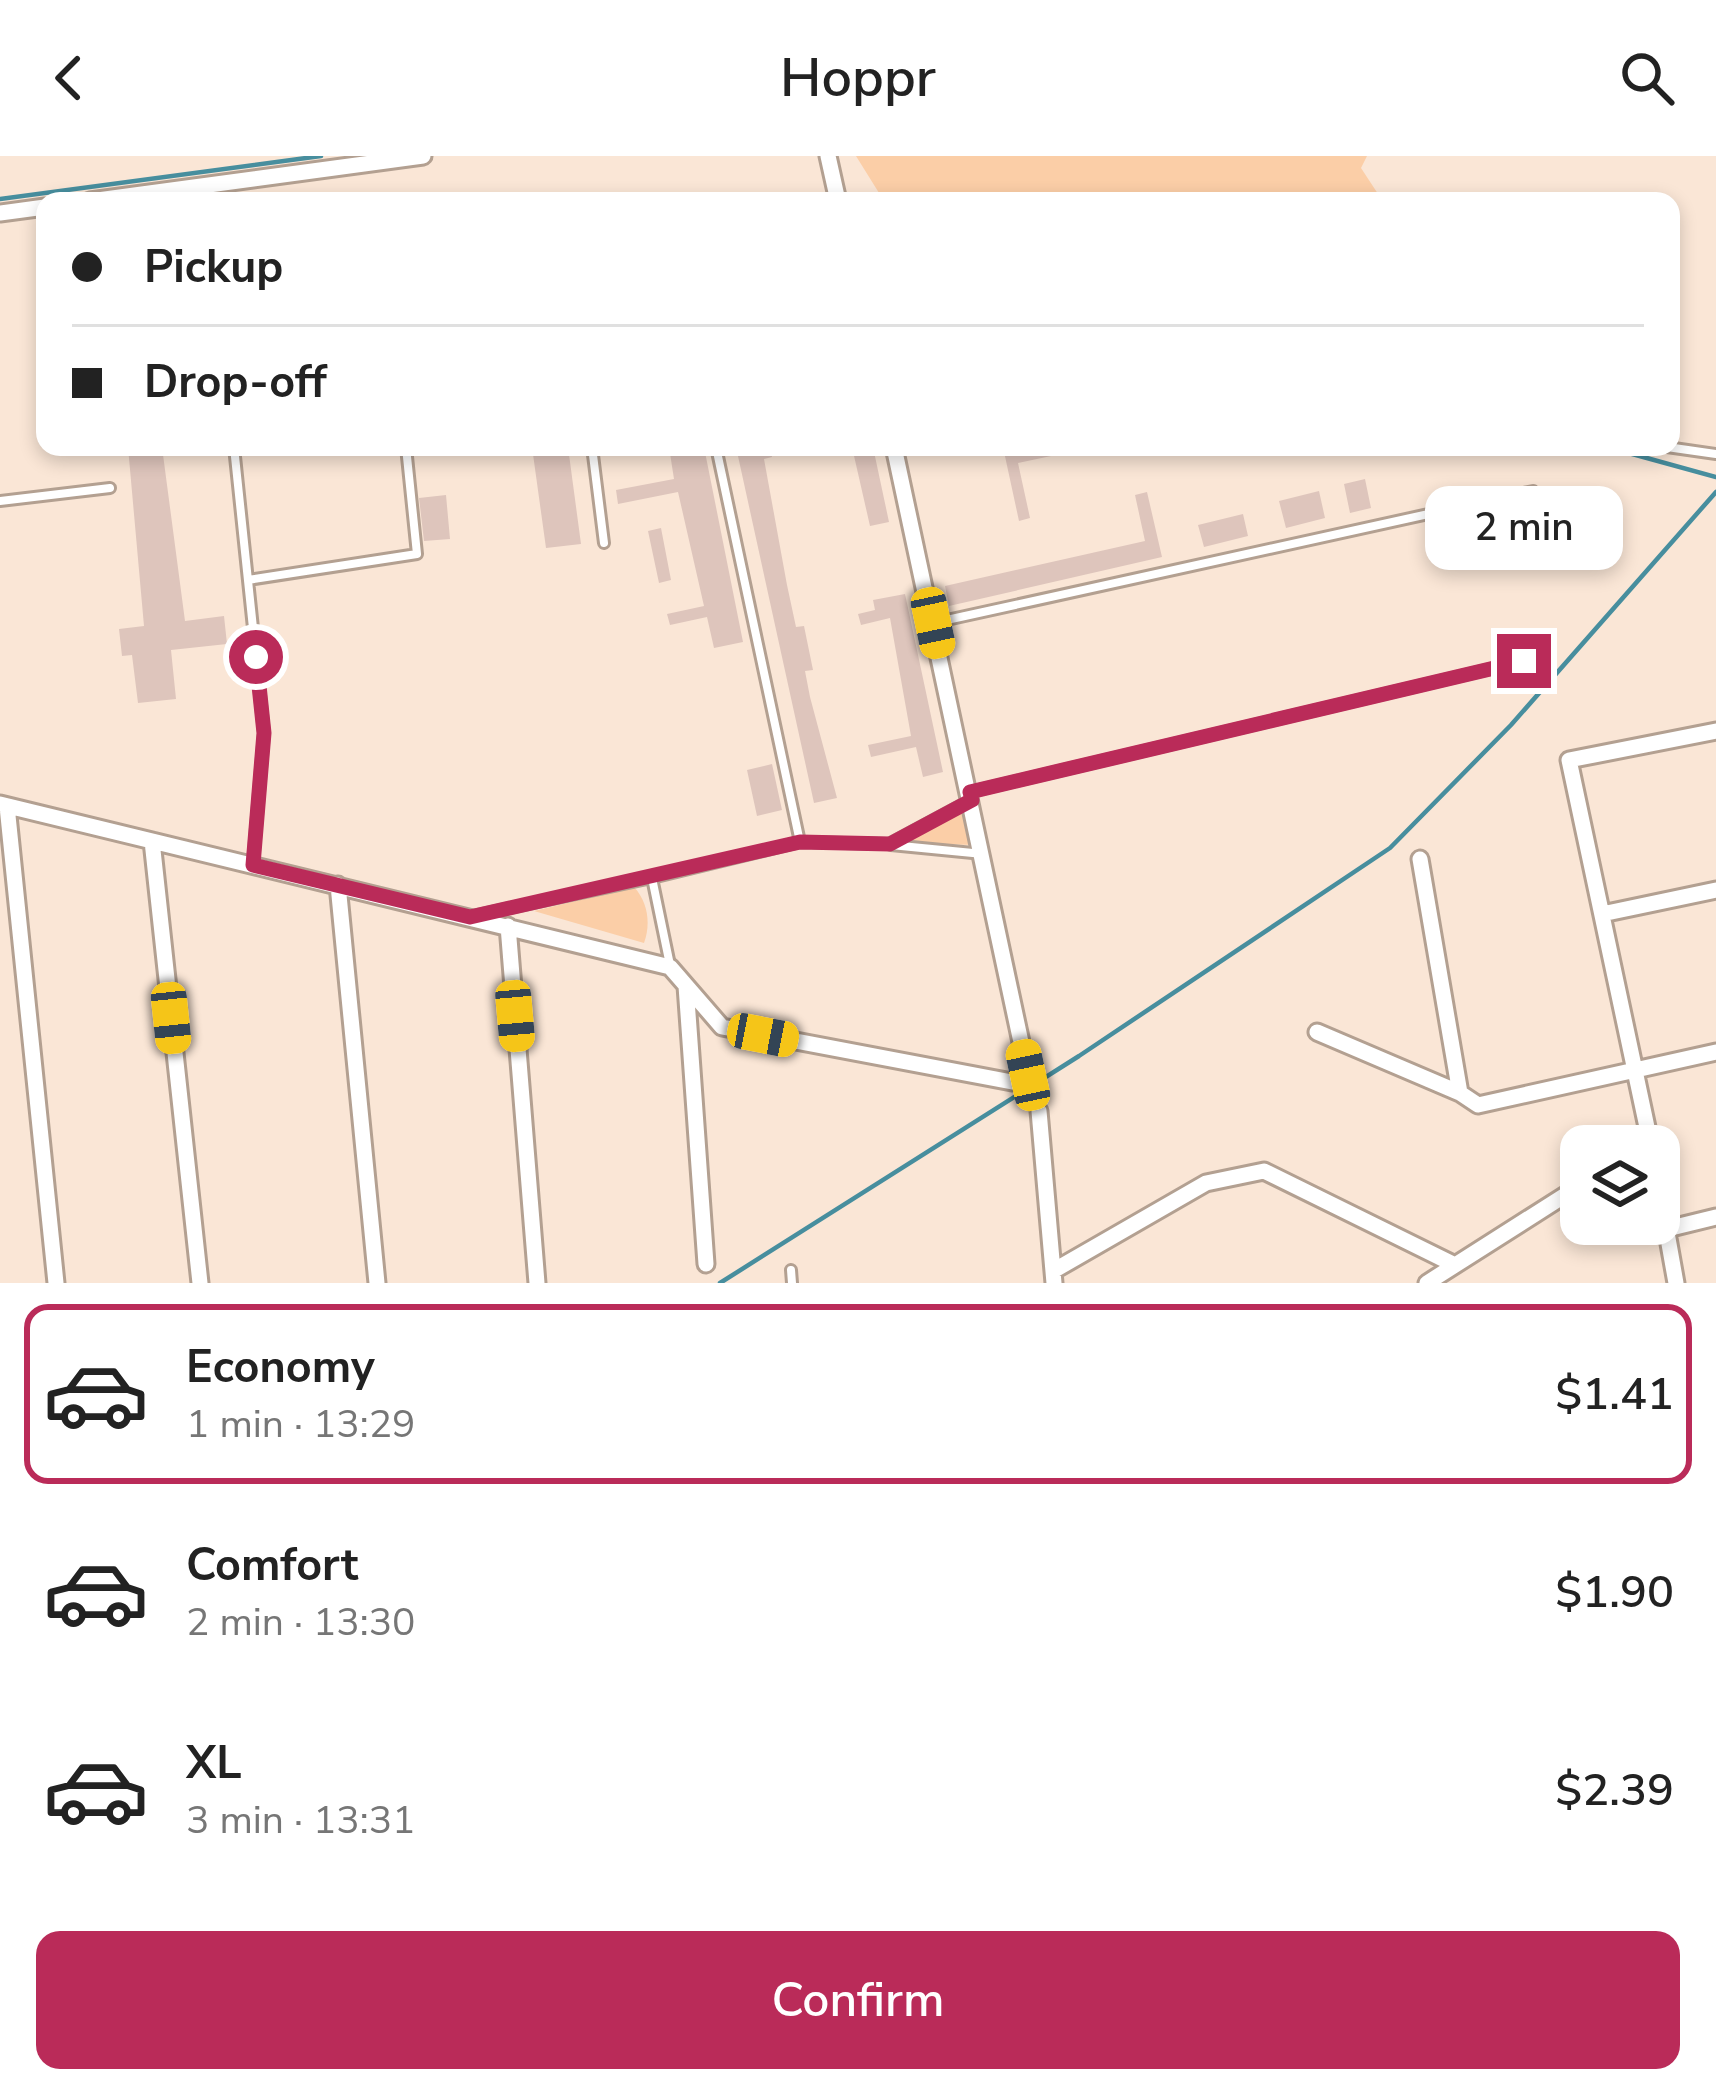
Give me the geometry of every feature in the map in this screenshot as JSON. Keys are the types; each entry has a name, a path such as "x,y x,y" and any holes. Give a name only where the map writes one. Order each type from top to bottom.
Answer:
{"street":[{"path":"157,192 423,156"},
{"path":"828,156 836,192"},
{"path":"0,213 36,208"},
{"path":"56,1283 4,805 670,967 722,1028 1012,1082 1028,1075 896,456"},
{"path":"1645,1125 1569,760 1716,731"},
{"path":"152,841 200,1283"},
{"path":"1420,859 1460,1093"},
{"path":"338,885 377,1283"},
{"path":"1602,914 1716,890"},
{"path":"508,926 537,1283"},
{"path":"686,986 706,1264"},
{"path":"1317,1032 1478,1105 1716,1052"},
{"path":"1039,1111 1053,1277 1206,1183 1264,1171 1454,1265"},
{"path":"1426,1283 1560,1198"},
{"path":"1680,1226 1716,1217"},
{"path":"1669,1245 1676,1283"}],"lane":[{"path":"1680,449 1716,454"},
{"path":"235,456 264,733 253,865"},
{"path":"248,580 417,554 407,456"},
{"path":"593,456 604,543"},
{"path":"718,456 800,842"},
{"path":"0,501 110,488"},
{"path":"933,623 1533,491"},
{"path":"890,844 971,796 1524,661"},
{"path":"470,917 800,842 890,844 984,854"},
{"path":"652,878 670,967"},
{"path":"791,1270 792,1283"}],"shaded area":[{"path":"856,156 1367,156 1361,168 1377,192 878,192"},
{"path":"966,810 975,845 905,843"},
{"path":"634,887 647,913 644,943 534,911"}],"building":[{"path":"129,456 163,456 185,621 224,616 227,644 171,650 176,699 138,703 132,655 122,656 119,629 144,626"},
{"path":"533,456 569,456 581,544 546,548"},
{"path":"670,456 706,456 743,642 714,648 707,617 670,625 667,614 704,606 678,492 618,504 616,490 674,479"},
{"path":"738,456 772,456 764,459 787,585 796,627 804,626 813,670 805,671 837,798 814,803"},
{"path":"854,456 875,456 889,522 870,526"},
{"path":"1005,456 1051,456 1018,463 1030,518 1019,521"},
{"path":"1365,479 1371,508 1350,513 1344,484"},
{"path":"1319,491 1325,518 1286,528 1279,501"},
{"path":"1147,492 1162,557 949,606 945,586 1145,541 1135,495"},
{"path":"446,495 450,539 424,541 419,498"},
{"path":"1243,514 1248,536 1204,547 1198,525"},
{"path":"661,528 671,580 659,583 648,531"},
{"path":"905,594 943,772 923,777 916,747 871,757 868,745 911,736 890,618 861,625 858,614 875,610 873,600"},
{"path":"772,764 782,810 757,816 747,770"}],"waterway":[{"path":"52,192 321,156"},
{"path":"0,199 36,194"},
{"path":"1640,456 1716,477"},
{"path":"720,1283 1079,1056 1390,848 1511,725 1716,492"}],"route":[{"path":"256,657 264,733 253,865 470,917 800,842 890,844 972,800 970,792 1524,661"}]}
